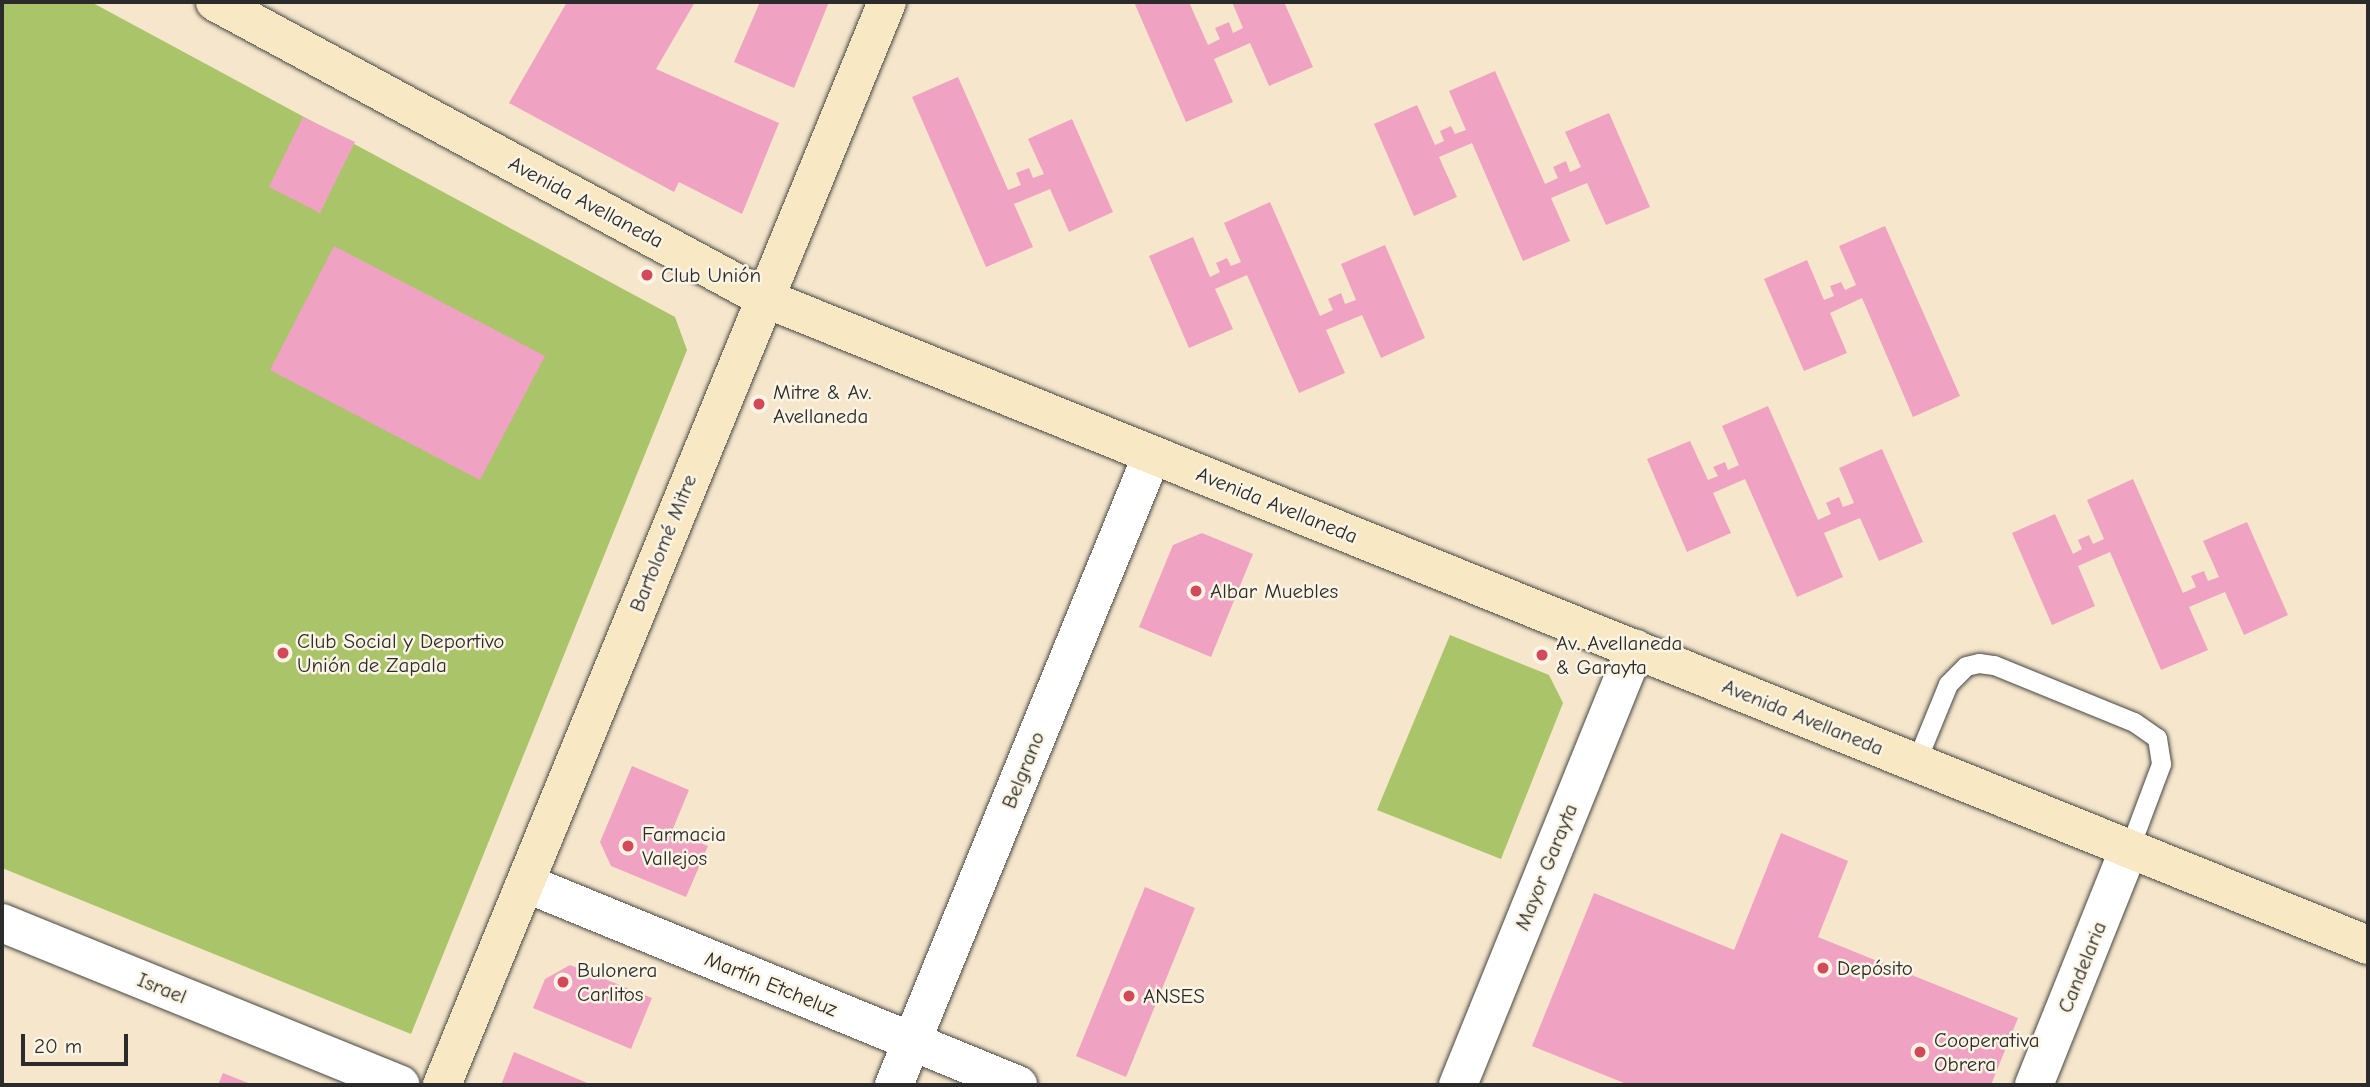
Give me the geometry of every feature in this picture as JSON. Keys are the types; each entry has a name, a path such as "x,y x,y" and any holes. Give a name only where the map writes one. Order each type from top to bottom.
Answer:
{"main road":[{"name":"Avenida Avellaneda","path":"215,2 764,298 2368,945"},
{"name":"Bartolomé Mitre","path":"442,1085 887,2"}],"street":[{"name":"Belgrano","path":"894,1085 1152,455"},
{"name":"Mayor Garayta","path":"1458,1085 1635,649"},
{"name":"Candelaria","path":"2034,1085 2129,849"},
{"name":"Martín Etcheluz","path":"524,883 1018,1085"},
{"name":"Israel","path":"2,923 400,1085"}],"lane":[{"path":"1916,762 1941,696 1955,674 1966,666 1979,663 2020,675 2134,722 2157,738 2161,764 2129,849"}],"green space":[{"name":"Club Social y Deportivo Unión de Zapala","path":"2,2 91,2 675,317 687,350 411,1034 2,868"},
{"path":"1450,635 1549,675 1563,703 1501,859 1377,810"}],"building":[{"path":"567,2 695,2 656,69 779,123 742,214 679,182 674,192 509,103"},
{"path":"760,2 829,2 794,88 734,62"},
{"path":"1134,2 1189,2 1208,45 1220,39 1215,28 1229,22 1233,33 1243,28 1232,2 1284,2 1313,67 1269,86 1250,43 1214,59 1233,102 1186,122"},
{"path":"1495,71 1545,184 1558,178 1553,167 1566,161 1570,172 1581,167 1565,132 1609,113 1650,207 1606,225 1587,183 1551,198 1570,241 1523,261 1472,143 1439,157 1457,197 1414,216 1374,124 1417,105 1435,145 1444,141 1440,131 1451,126 1455,134 1466,130 1449,91"},
{"path":"958,77 1008,190 1021,185 1016,173 1029,168 1033,178 1044,174 1028,139 1072,119 1113,212 1069,232 1050,189 1014,204 1033,247 986,267 912,97"},
{"path":"303,117 355,142 320,213 269,187"},
{"path":"1270,202 1320,316 1333,310 1328,299 1341,293 1345,304 1356,300 1341,264 1385,245 1425,338 1381,358 1362,315 1326,330 1345,373 1299,393 1247,275 1215,289 1233,329 1189,348 1149,256 1193,237 1210,277 1220,272 1216,263 1227,258 1231,266 1241,262 1224,223"},
{"path":"1885,226 1960,396 1913,417 1862,298 1830,313 1847,353 1804,371 1764,279 1807,260 1824,300 1834,296 1830,286 1841,282 1845,290 1856,285 1839,246"},
{"path":"334,246 545,356 480,480 270,370"},
{"path":"1768,406 1818,520 1831,514 1826,503 1839,497 1843,507 1854,503 1839,468 1882,449 1923,542 1879,561 1860,518 1824,533 1843,577 1797,597 1745,479 1713,493 1731,533 1687,552 1647,459 1690,441 1708,480 1718,476 1713,467 1725,462 1728,470 1739,465 1722,426"},
{"path":"2133,479 2183,593 2196,587 2191,576 2204,571 2208,581 2219,577 2203,541 2247,522 2288,615 2244,635 2225,592 2189,607 2208,650 2161,670 2110,552 2078,566 2095,606 2052,625 2012,533 2055,514 2073,554 2082,549 2078,540 2089,535 2093,544 2104,539 2087,500"},
{"name":"Albar Muebles","path":"1202,533 1253,554 1211,657 1139,627 1173,545"},
{"path":"632,766 689,790 672,831 708,846 686,897 611,866 600,842"},
{"path":"1781,833 1848,861 1818,937 2018,1018 1991,1085 1629,1085 1532,1046 1594,893 1734,950"},
{"name":"ANSES","path":"1145,887 1195,908 1126,1077 1076,1056"},
{"path":"570,965 652,998 631,1049 533,1008 545,979"},
{"path":"514,1052 592,1085 501,1085"},
{"path":"223,1073 253,1085 218,1085"}],"place":[{"name":"Club Unión","path":"647,275"},
{"name":"Mitre & Av. Avellaneda","path":"759,404"},
{"name":"Albar Muebles","path":"1196,591"},
{"name":"Club Social y Deportivo Unión de Zapala","path":"283,653"},
{"name":"Av. Avellaneda & Garayta","path":"1542,655"},
{"name":"Farmacia Vallejos","path":"628,846"},
{"name":"Depósito","path":"1823,968"},
{"name":"Bulonera Carlitos","path":"563,982"},
{"name":"ANSES","path":"1129,996"},
{"name":"Cooperativa Obrera","path":"1920,1052"}]}
